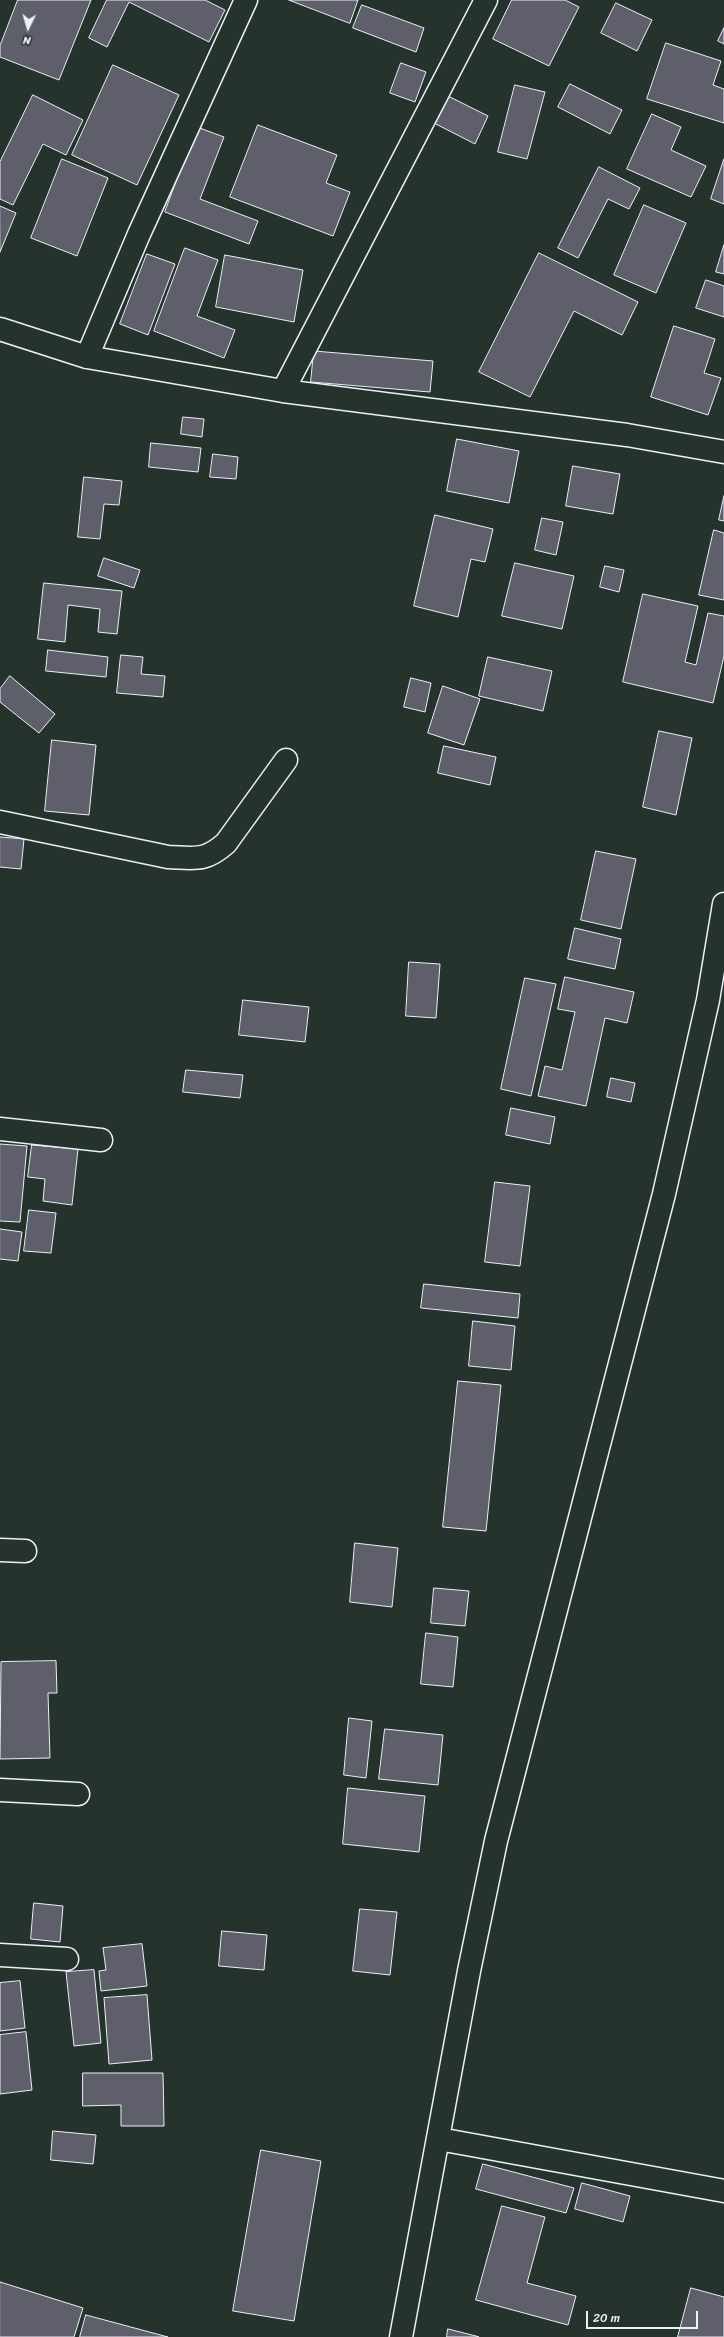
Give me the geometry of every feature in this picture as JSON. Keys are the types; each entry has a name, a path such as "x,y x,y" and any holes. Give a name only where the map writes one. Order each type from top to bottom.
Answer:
{"street":[{"path":"87,357 139,234 246,0"},
{"path":"283,391 486,0"},
{"path":"0,329 87,357 283,391 620,434 724,452"},
{"path":"0,822 168,857 195,858 213,855 226,843 286,760"},
{"path":"400,2337 439,2139 468,1972 496,1841 664,1194 716,1001 724,904"},
{"path":"0,1129 101,1140"},
{"path":"0,1550 25,1551"},
{"path":"0,1790 78,1794"},
{"path":"0,1955 67,1959"},
{"path":"439,2139 724,2191"}],"building":[{"path":"18,0 91,0 59,80 0,57 0,46"},
{"path":"107,0 205,0 225,10 209,42 129,2 107,47 89,38"},
{"path":"289,0 358,0 350,23"},
{"path":"512,0 565,0 579,7 549,66 493,39"},
{"path":"616,3 652,20 637,51 601,33"},
{"path":"362,5 424,28 416,52 353,28"},
{"path":"724,28 724,44 718,41"},
{"path":"666,43 721,61 713,85 724,89 724,123 647,99"},
{"path":"401,63 426,72 415,102 390,93"},
{"path":"113,65 179,95 137,185 72,155"},
{"path":"570,84 622,110 610,134 558,107"},
{"path":"515,85 545,92 527,159 498,152"},
{"path":"33,95 83,120 66,155 43,144 13,205 0,199 0,162"},
{"path":"446,95 488,116 475,144 432,122"},
{"path":"652,114 681,127 671,150 706,166 691,197 627,169"},
{"path":"258,125 337,155 326,183 350,192 333,236 230,197"},
{"path":"197,127 224,137 200,199 258,221 249,244 165,212"},
{"path":"62,159 108,178 77,256 31,238"},
{"path":"724,159 724,204 711,199"},
{"path":"599,167 640,188 629,209 608,199 578,258 558,248"},
{"path":"644,205 686,223 656,293 614,275"},
{"path":"0,206 16,213 0,252"},
{"path":"724,245 724,274 716,272"},
{"path":"185,248 218,260 197,316 235,330 224,358 154,331"},
{"path":"539,253 638,302 622,335 574,311 530,397 479,372"},
{"path":"147,254 175,264 148,335 120,324"},
{"path":"225,255 303,270 294,322 216,307"},
{"path":"706,280 724,286 724,317 696,308"},
{"path":"674,326 715,339 704,373 721,378 708,415 651,397"},
{"path":"314,351 433,361 430,392 311,382"},
{"path":"183,417 204,419 202,437 181,434"},
{"path":"457,439 519,451 509,503 447,491"},
{"path":"151,443 201,448 198,472 149,467"},
{"path":"213,454 238,457 236,479 210,477"},
{"path":"573,466 620,474 613,514 566,506"},
{"path":"84,477 122,481 119,505 104,504 100,539 78,537"},
{"path":"724,496 724,521 719,520"},
{"path":"435,515 493,529 485,562 471,559 458,617 414,606"},
{"path":"542,518 563,522 556,555 535,550"},
{"path":"714,530 724,533 724,600 699,595"},
{"path":"104,558 140,570 134,588 98,576"},
{"path":"515,563 574,576 562,629 502,616"},
{"path":"605,566 624,570 619,592 600,587"},
{"path":"44,583 122,591 117,634 98,632 100,609 68,605 65,642 38,639"},
{"path":"643,594 698,606 685,662 696,665 708,613 724,616 724,656 713,703 623,682"},
{"path":"48,650 108,657 106,677 46,671"},
{"path":"121,655 143,657 141,674 165,676 163,697 117,693"},
{"path":"488,657 552,671 543,711 479,696"},
{"path":"10,676 55,714 39,733 0,702 0,689"},
{"path":"411,678 431,683 425,712 404,707"},
{"path":"443,686 480,699 464,745 428,733"},
{"path":"659,731 692,738 676,815 643,807"},
{"path":"52,740 96,745 89,815 45,811"},
{"path":"444,746 496,757 490,785 438,773"},
{"path":"0,837 24,839 21,869 0,867"},
{"path":"596,851 636,859 621,929 581,920"},
{"path":"575,928 621,939 615,969 568,959"},
{"path":"409,962 440,964 436,1018 406,1016"},
{"path":"565,977 634,992 627,1023 605,1018 586,1106 538,1096 545,1066 562,1070 575,1012 558,1009"},
{"path":"525,978 556,984 531,1096 501,1089"},
{"path":"243,1000 309,1007 305,1042 239,1035"},
{"path":"186,1070 243,1075 240,1098 183,1092"},
{"path":"611,1078 635,1083 631,1102 607,1097"},
{"path":"511,1108 555,1117 550,1144 506,1135"},
{"path":"0,1144 27,1146 20,1222 0,1221"},
{"path":"32,1145 78,1149 72,1205 43,1201 45,1179 28,1177"},
{"path":"495,1182 530,1186 520,1266 485,1262"},
{"path":"29,1210 56,1213 51,1253 24,1251"},
{"path":"0,1229 22,1232 18,1261 0,1259"},
{"path":"424,1284 520,1294 518,1318 421,1308"},
{"path":"473,1321 515,1326 511,1370 469,1366"},
{"path":"458,1381 501,1385 486,1531 443,1527"},
{"path":"355,1543 398,1548 392,1607 350,1602"},
{"path":"434,1588 469,1591 465,1626 431,1623"},
{"path":"426,1633 458,1637 453,1687 421,1684"},
{"path":"56,1661 57,1693 48,1693 50,1758 0,1759 1,1662"},
{"path":"349,1718 372,1721 366,1778 344,1775"},
{"path":"385,1729 443,1735 438,1785 379,1779"},
{"path":"348,1788 425,1796 419,1852 343,1844"},
{"path":"34,1903 63,1906 60,1942 31,1939"},
{"path":"360,1909 397,1912 390,1975 353,1971"},
{"path":"222,1931 267,1935 264,1970 219,1966"},
{"path":"142,1944 147,1986 101,1991 99,1971 106,1970 103,1948"},
{"path":"94,1970 101,2043 74,2046 66,1972"},
{"path":"20,1981 25,2028 0,2031 0,1983"},
{"path":"147,1995 152,2060 109,2064 104,1998"},
{"path":"26,2032 32,2090 0,2094 0,2035"},
{"path":"83,2073 163,2073 164,2126 121,2126 121,2105 83,2106"},
{"path":"53,2131 96,2135 93,2164 51,2160"},
{"path":"261,2150 321,2161 294,2321 233,2311"},
{"path":"483,2164 574,2188 566,2213 476,2189"},
{"path":"582,2183 630,2196 623,2222 575,2209"},
{"path":"502,2206 545,2217 527,2283 576,2296 568,2325 476,2300"},
{"path":"0,2282 83,2308 74,2337 0,2337"},
{"path":"691,2288 724,2297 724,2337 678,2337"},
{"path":"86,2315 168,2337 80,2337"},
{"path":"448,2329 476,2336 479,2337 447,2337"}]}
